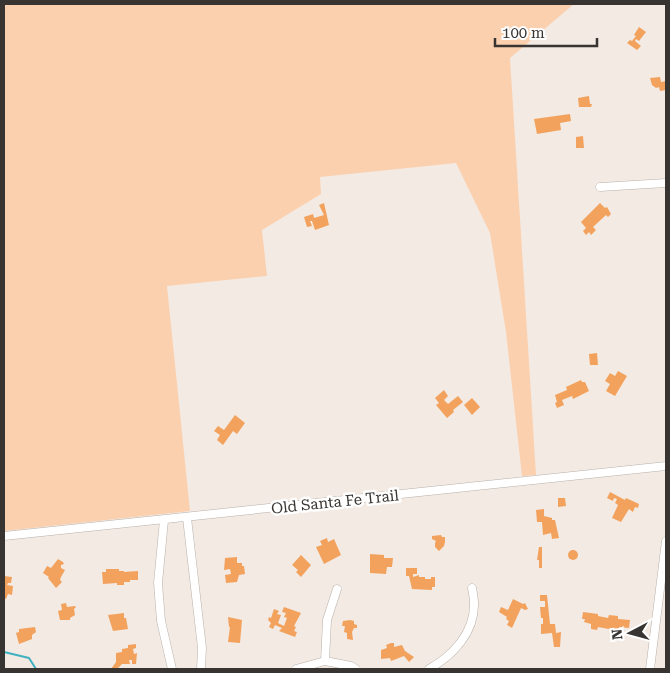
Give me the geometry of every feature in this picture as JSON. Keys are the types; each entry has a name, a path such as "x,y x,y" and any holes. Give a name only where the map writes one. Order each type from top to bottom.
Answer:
{"street":[{"path":"600,186 666,183"},
{"name":"Old Santa Fe Trail","path":"4,536 666,466"},
{"path":"187,518 202,648 201,669"},
{"path":"164,520 158,584 161,620 172,669"},
{"path":"650,669 666,541"},
{"path":"429,669 461,643 468,632 474,604 472,588"},
{"path":"325,661 327,620 337,589"},
{"path":"296,669 325,661 351,666 356,669"}],"shaded area":[{"path":"4,4 574,4 510,58 536,475 522,476 506,332 490,233 456,163 320,177 321,194 262,230 267,276 167,286 190,511 4,531"}],"building":[{"path":"639,27 646,32 639,41 636,39 635,41 641,46 637,50 627,43 636,36 634,35"},
{"path":"660,77 661,82 666,81 666,90 660,91 659,87 656,88 652,85 650,78"},
{"path":"589,96 590,104 592,104 591,107 579,107 578,98"},
{"path":"570,114 571,121 560,123 561,130 537,134 534,119"},
{"path":"583,136 584,148 576,148 576,137"},
{"path":"324,203 329,225 315,230 312,221 310,221 312,226 307,227 304,217 313,214 314,218 324,215 319,205"},
{"path":"600,203 605,208 607,207 611,214 608,217 606,215 593,227 596,230 591,235 589,232 586,235 583,231 586,228 581,222"},
{"path":"597,353 598,365 590,365 589,354"},
{"path":"618,371 627,376 615,396 606,391 610,384 605,381 610,373 615,376"},
{"path":"581,380 585,382 589,391 573,399 572,396 562,400 564,405 557,408 555,395 567,390 566,387"},
{"path":"444,390 448,396 444,400 448,404 458,396 463,402 447,418 436,405 439,403 435,398"},
{"path":"472,398 480,407 472,415 464,405"},
{"path":"235,415 245,423 237,434 233,431 223,445 217,440 220,435 214,431 218,426 224,430"},
{"path":"610,492 625,500 626,498 639,504 638,508 635,507 633,512 629,509 621,522 612,518 618,505 615,503 617,499 614,498 613,501 607,498"},
{"path":"558,498 565,498 566,506 558,507"},
{"path":"544,509 544,516 555,520 559,538 552,539 551,533 543,535 542,522 537,522 536,510"},
{"path":"441,535 445,537 445,542 439,551 435,547 436,541 432,539 432,536"},
{"path":"327,538 328,542 334,539 341,555 324,564 316,547 322,545 320,541"},
{"path":"539,547 542,547 542,568 539,568 539,560 537,560"},
{"path":"573,550 578,555 573,560 568,555"},
{"path":"370,554 384,555 384,558 393,558 392,567 387,567 386,574 370,573"},
{"path":"301,555 311,565 301,577 296,572 298,570 292,565"},
{"path":"237,557 237,563 242,563 245,574 239,575 237,582 226,583 225,575 231,574 230,569 224,570 225,558"},
{"path":"58,559 63,562 64,564 61,565 61,568 65,570 60,580 62,582 56,588 49,577 43,573 47,566 51,568"},
{"path":"406,568 417,568 417,574 413,574 413,577 419,575 419,577 425,577 425,579 431,579 431,577 435,577 435,587 432,587 432,590 412,589 409,576 406,576"},
{"path":"106,569 119,569 119,571 124,572 138,571 138,580 124,582 124,585 117,585 117,583 103,584 102,572 106,572"},
{"path":"4,576 12,577 11,583 7,585 13,586 12,595 8,594 6,599 4,598"},
{"path":"540,595 547,595 550,624 555,624 556,633 561,632 560,647 554,647 552,633 541,634 543,618 541,618 540,607 545,607 545,601 540,601"},
{"path":"513,599 523,604 525,603 528,609 521,608 512,628 507,625 509,621 506,619 507,617 499,612 501,607 508,610"},
{"path":"66,603 67,607 76,607 74,609 75,615 70,620 60,620 58,611 62,610 61,604"},
{"path":"284,607 301,613 294,626 296,627 294,631 297,632 295,637 279,631 282,628 275,625 273,629 269,627 271,623 268,620 269,617 271,618 274,609 279,611 277,614 281,615 278,623 284,626 287,618 284,617 286,613 282,612"},
{"path":"583,612 598,614 598,616 608,618 609,615 618,616 618,619 630,620 629,628 619,627 619,631 598,627 597,630 591,629 591,624 584,622 585,619 582,619"},
{"path":"124,613 128,629 113,631 108,615"},
{"path":"228,617 242,620 240,643 228,642 230,627"},
{"path":"343,621 354,621 354,624 357,625 357,628 354,628 352,632 353,640 347,639 347,633 344,632 345,626 342,626"},
{"path":"35,627 36,632 32,635 32,639 19,644 16,633 19,632 19,629"},
{"path":"394,643 394,647 402,645 405,651 414,657 409,662 404,656 391,661 390,658 381,659 381,650 387,648 386,645"},
{"path":"136,644 136,648 133,649 134,654 137,653 136,664 132,664 132,660 129,660 130,664 122,664 117,669 111,669 116,662 116,653 128,648 128,645"}],"waterway":[{"path":"4,652 29,658 36,669"}]}
